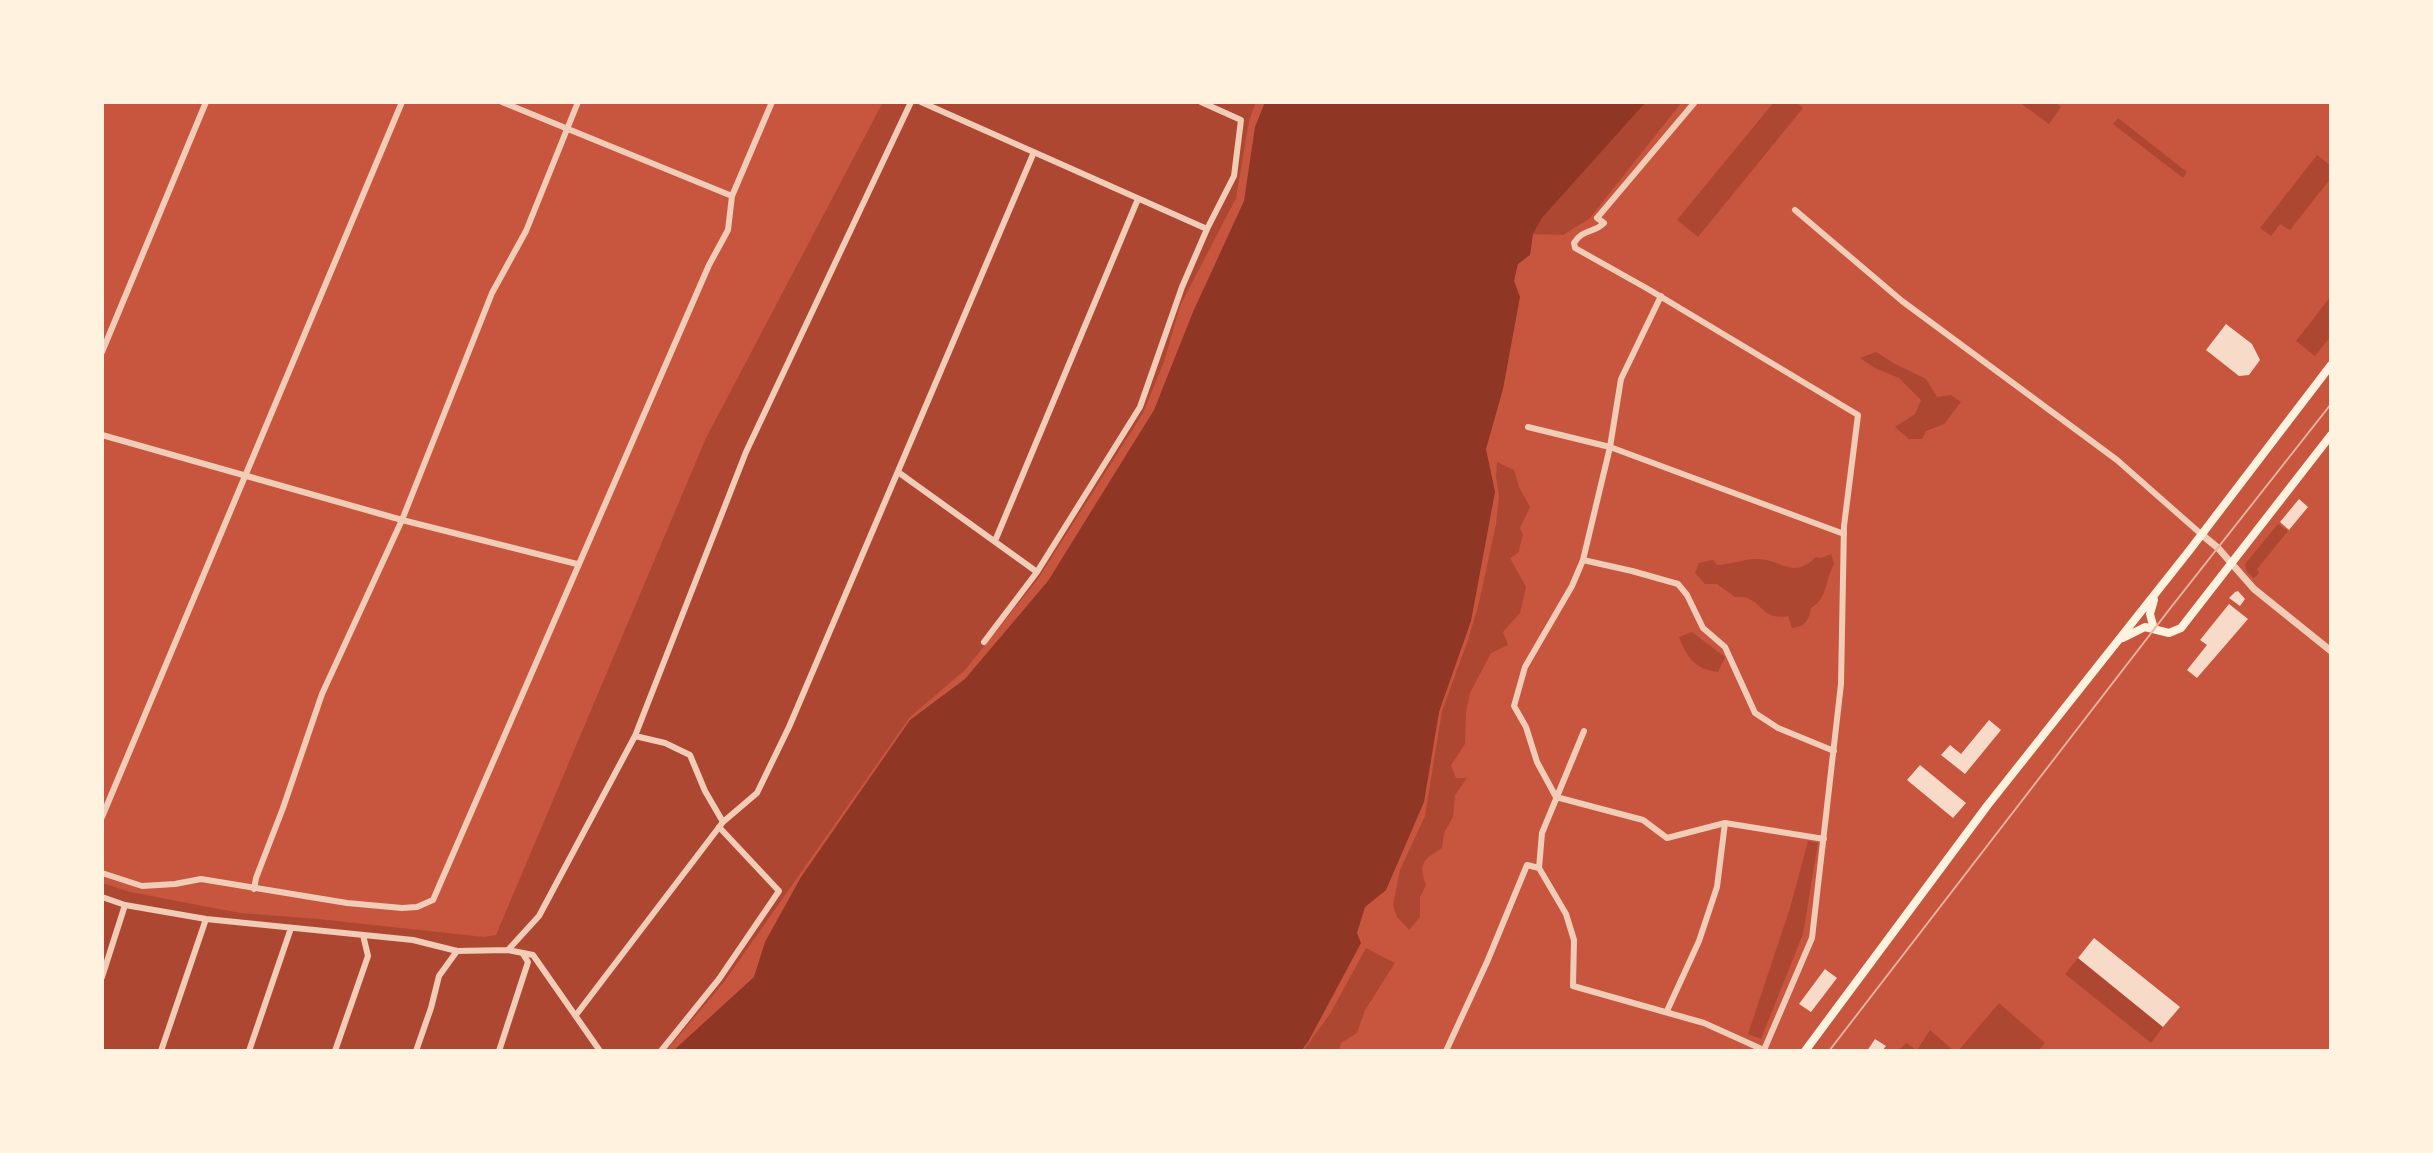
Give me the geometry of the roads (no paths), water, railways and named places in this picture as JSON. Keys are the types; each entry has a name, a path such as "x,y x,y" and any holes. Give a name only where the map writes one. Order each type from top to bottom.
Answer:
{"main road":[{"path":"1805,1051 1987,806 2331,365"},
{"path":"2110,649 2139,629 2169,633 2181,628 2331,435"},
{"path":"2154,629 2151,607 2162,585"}],"street":[{"path":"102,352 206,102"},
{"path":"102,817 402,102"},
{"path":"502,102 732,196"},
{"path":"254,889 322,694 402,520 492,293 526,231 578,102"},
{"path":"102,873 142,886 201,879 347,903 402,908 417,907 433,900 577,564 709,265 728,230 732,196 772,102"},
{"path":"508,950 539,916 635,736 746,452 911,102"},
{"path":"921,102 1207,229"},
{"path":"984,642 1037,572 1140,407 1182,287 1234,176 1241,120 1201,102"},
{"path":"1584,731 1542,833 1539,868 1566,914 1574,940 1573,986 1704,1023 1765,1050 1812,938 1841,684 1844,534 1858,415 1661,296 1579,252 1574,243 1589,230 1598,229 1604,223 1597,218 1695,102"},
{"path":"576,1015 721,824 757,793 789,727 1034,152"},
{"path":"995,541 1138,199"},
{"path":"1795,210 1902,301 2117,460 2218,548 2254,589 2331,651"},
{"path":"1661,296 1621,379 1610,447 1583,560 1572,586 1525,667 1514,706 1526,727 1537,762 1556,797 1643,820 1667,838 1725,823 1824,839"},
{"path":"1528,427 1610,447 1844,534"},
{"path":"102,435 402,520 577,564"},
{"path":"898,472 1037,572"},
{"path":"1583,560 1678,584 1703,628 1725,647 1755,713 1778,728 1834,751"},
{"path":"635,736 665,743 690,755 721,824 779,891 719,979 661,1051"},
{"path":"1667,1011 1699,941 1717,887 1725,823"},
{"path":"1446,1051 1527,865 1539,868"},
{"path":"102,897 125,905 206,919 413,940 457,951 508,950 533,955 600,1051"},
{"path":"102,977 125,905"},
{"path":"161,1051 206,919"},
{"path":"249,1051 291,928"},
{"path":"335,1051 368,956 363,935"},
{"path":"499,1051 528,962 524,955 508,950"},
{"path":"416,1051 439,976 457,951"}],"tram line":[{"path":"1829,1051 2331,404"}]}
